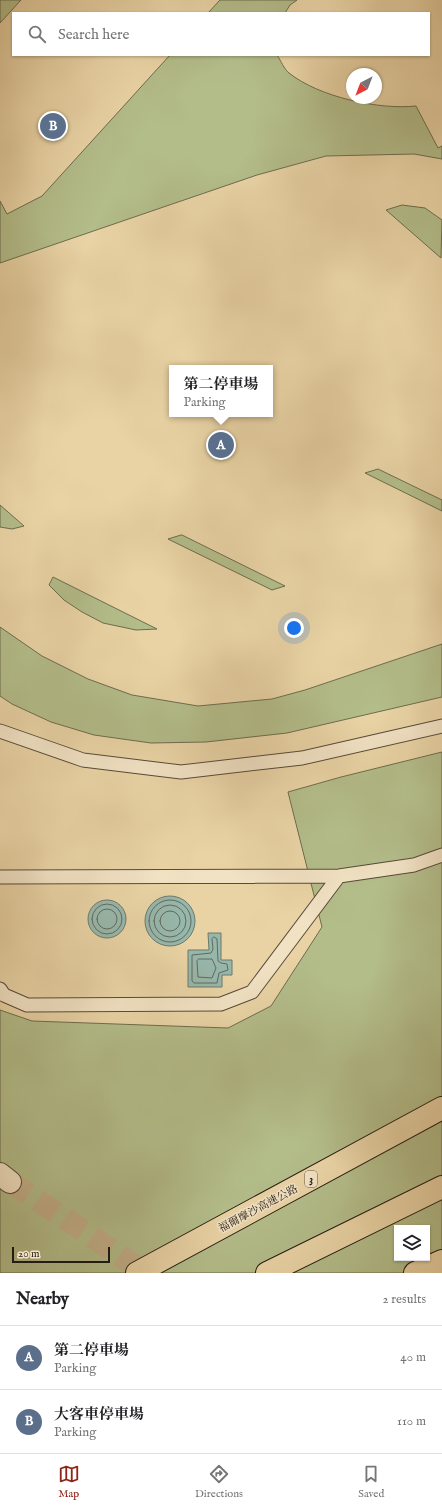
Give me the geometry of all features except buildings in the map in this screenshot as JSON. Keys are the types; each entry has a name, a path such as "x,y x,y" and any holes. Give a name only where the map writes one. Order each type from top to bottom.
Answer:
{"highway":[{"name":"福爾摩沙高速公路","path":"137,1273 442,1108"},
{"path":"267,1273 442,1187"},
{"path":"415,1273 442,1261"}],"lane":[{"path":"0,731 83,760 181,772 302,758 442,726"},
{"path":"0,877 340,876 414,865 442,855"},
{"path":"0,989 4,995 27,1005 221,1004 252,992 340,876"}],"green space":[{"path":"0,0 21,0 0,23"},
{"path":"220,0 297,0 290,5 286,12 209,12"},
{"path":"169,56 278,56 289,73 316,89 346,99 346,104 401,107 416,106 438,148 442,146 442,159 414,154 326,156 257,175 0,263 0,201 7,214 42,196"},
{"path":"402,205 425,208 442,220 441,258 386,210"},
{"path":"378,469 442,500 442,511 365,473"},
{"path":"0,505 24,526 12,529 0,527"},
{"path":"182,535 285,586 272,590 168,539"},
{"path":"53,577 157,629 136,630 103,623 64,600 49,585"},
{"path":"0,627 42,656 88,679 132,695 198,706 272,699 305,690 442,644 442,697 287,733 206,742 151,743 94,735 51,722 12,704 0,696"},
{"path":"442,752 442,1273 0,1273 0,1010 32,1021 228,1028 271,1006 322,927 288,792"}],"water":[{"path":"170,896 180,898 188,903 193,911 195,921 193,931 188,939 180,944 170,946 160,944 152,939 147,931 145,921 147,911 152,903 160,898"},
{"path":"103,900 111,900 121,905 125,912 125,926 121,933 111,938 103,938 93,933 91,930 88,923 88,915 93,905 96,903"},
{"path":"208,933 221,933 221,960 232,960 232,975 222,975 222,987 188,987 188,950 209,950"}],"tunnel":[{"path":"10,1182 146,1273"}],"place":[{"name":"大客車停車場","path":"53,126"},
{"name":"第二停車場","path":"221,445"}]}
